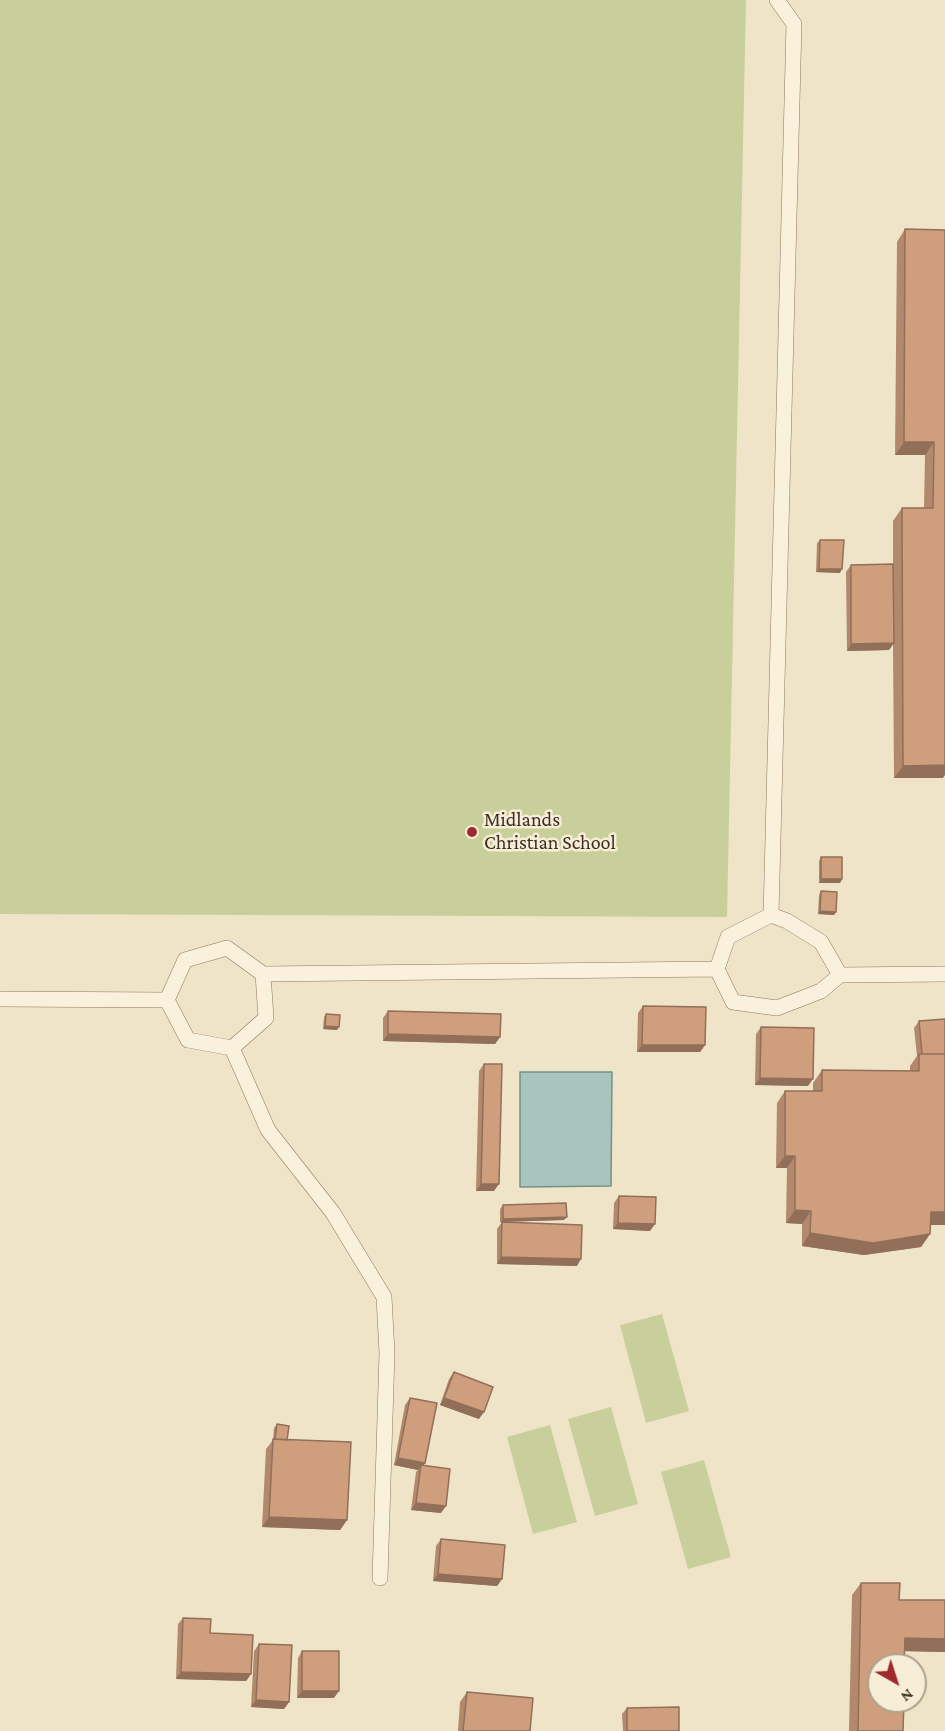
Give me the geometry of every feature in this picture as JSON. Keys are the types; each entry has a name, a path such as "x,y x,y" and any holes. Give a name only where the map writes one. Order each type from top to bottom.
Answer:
{"lane":[{"path":"771,915 794,24 777,0"},
{"path":"840,975 821,942 787,921 771,915 728,937 717,969 732,1002 777,1008 821,991 840,975 945,974"},
{"path":"167,1000 185,960 228,948 263,974 717,969"},
{"path":"232,1048 266,1018 263,974"},
{"path":"0,999 167,1000"},
{"path":"167,1000 188,1040 232,1048"},
{"path":"232,1048 268,1130 333,1213 384,1297 387,1353 380,1578"}],"green space":[{"path":"0,0 746,0 727,917 0,914"},
{"path":"662,1314 689,1411 646,1423 620,1325"},
{"path":"611,1407 638,1504 595,1516 568,1419"},
{"path":"550,1425 577,1522 533,1534 507,1437"},
{"path":"704,1460 731,1557 688,1569 661,1472"}],"water":[{"path":"520,1072 612,1072 611,1186 520,1187"}],"building":[{"path":"905,229 945,230 945,765 903,766 902,508 933,508 934,442 904,442"},
{"path":"820,540 844,540 842,569 819,569"},
{"path":"893,564 894,643 851,644 851,565"},
{"path":"821,857 842,857 842,879 821,879"},
{"path":"821,891 837,892 836,912 820,911"},
{"path":"643,1006 706,1007 705,1045 642,1045"},
{"path":"388,1011 501,1014 500,1037 388,1034"},
{"path":"326,1014 340,1015 339,1027 325,1026"},
{"path":"945,1019 945,1054 922,1054 919,1021"},
{"path":"761,1027 814,1028 813,1079 760,1078"},
{"path":"919,1054 945,1054 945,1212 931,1212 930,1234 873,1243 810,1233 811,1211 795,1210 795,1156 785,1156 785,1091 822,1091 822,1070 919,1071"},
{"path":"484,1064 502,1064 499,1184 481,1184"},
{"path":"619,1196 656,1197 655,1224 618,1223"},
{"path":"566,1203 567,1217 503,1219 503,1205"},
{"path":"502,1222 582,1225 581,1259 501,1257"},
{"path":"454,1372 493,1387 484,1412 444,1398"},
{"path":"410,1398 437,1403 425,1463 398,1458"},
{"path":"277,1424 289,1426 287,1440 275,1439"},
{"path":"273,1439 351,1442 347,1520 269,1517"},
{"path":"421,1465 450,1469 446,1506 416,1503"},
{"path":"441,1539 505,1545 502,1579 438,1574"},
{"path":"861,1583 900,1583 899,1600 945,1600 945,1639 905,1638 904,1653 867,1653 867,1713 904,1713 903,1731 858,1731"},
{"path":"183,1618 211,1619 210,1633 253,1635 251,1674 181,1672"},
{"path":"259,1644 292,1645 289,1702 256,1700"},
{"path":"302,1651 339,1651 339,1691 302,1691"},
{"path":"467,1692 533,1698 530,1731 463,1731"},
{"path":"679,1707 679,1731 627,1731 627,1708"}],"place":[{"name":"Midlands Christian School","path":"472,832"}]}
